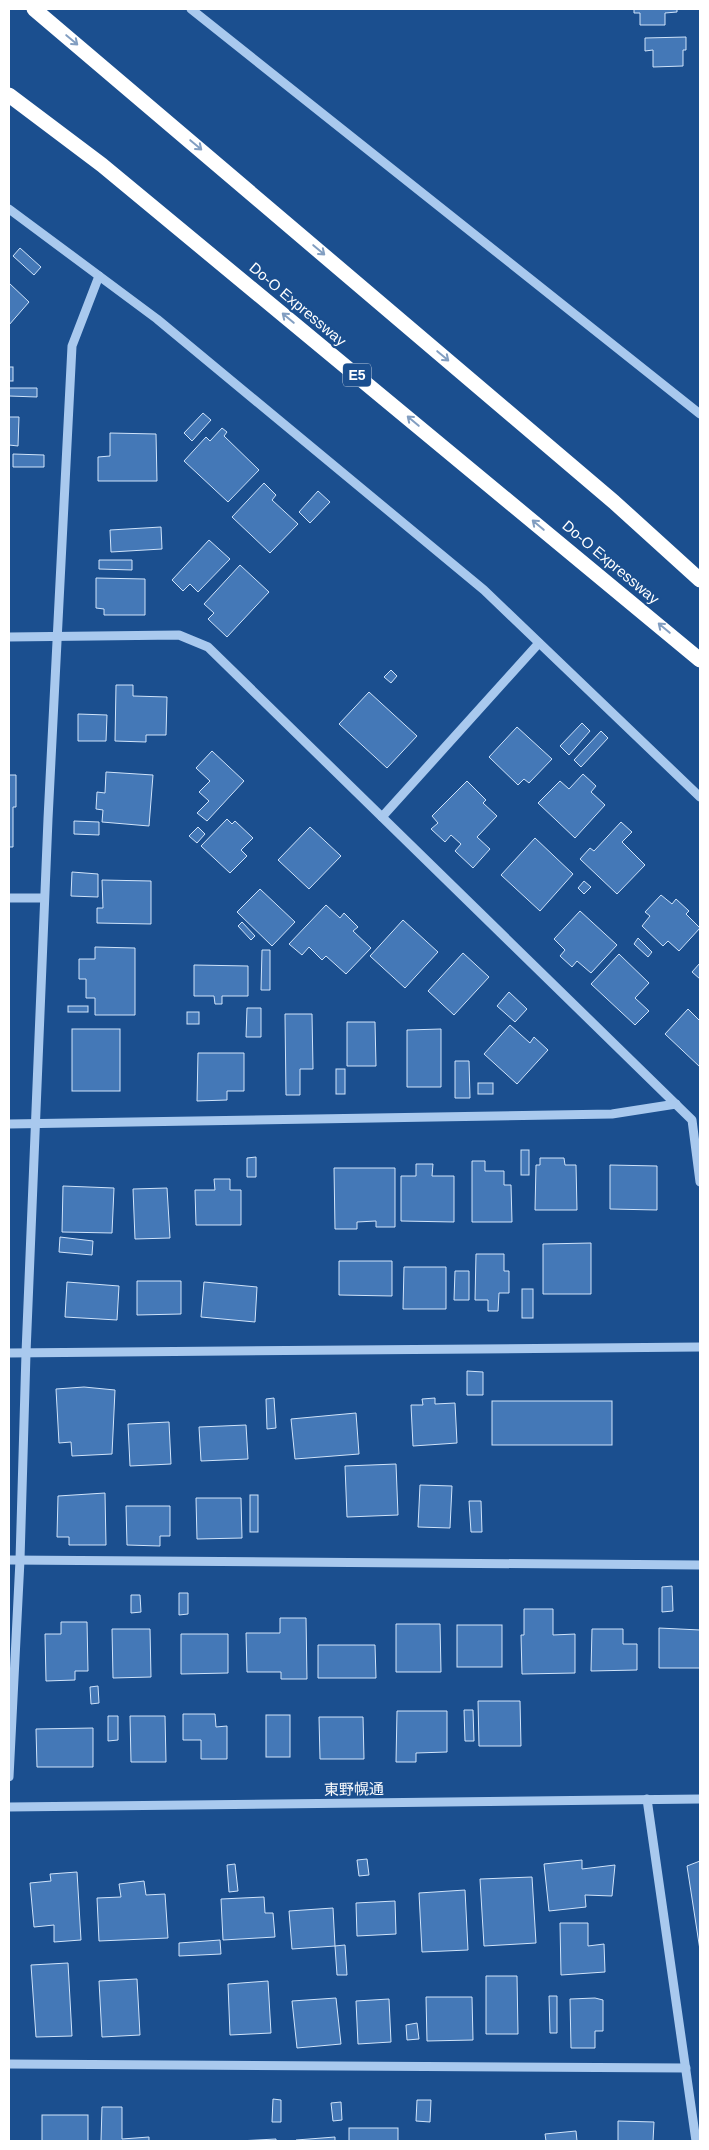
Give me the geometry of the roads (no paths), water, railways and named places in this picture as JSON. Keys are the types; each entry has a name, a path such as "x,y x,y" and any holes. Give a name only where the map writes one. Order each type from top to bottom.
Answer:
{"highway":[{"path":"34,9 614,502 700,571"},
{"name":"Do-O Expressway","path":"9,95 102,165 700,660"},
{"path":"614,502 700,580"}],"street":[{"path":"190,9 700,414"},
{"path":"9,209 157,319 476,584 700,797"},
{"path":"9,1777 20,1560 26,1353 44,898 72,346 99,276"},
{"path":"9,637 178,635 208,647 692,1120 700,1182"},
{"path":"382,817 539,643"},
{"path":"9,898 44,898"},
{"path":"9,1124 612,1114 676,1104"},
{"path":"9,1353 700,1347"},
{"path":"9,1560 700,1565"},
{"path":"647,1799 696,2141"},
{"name":"東野幌通","path":"9,1808 700,1799"},
{"path":"9,2064 686,2068"}]}
